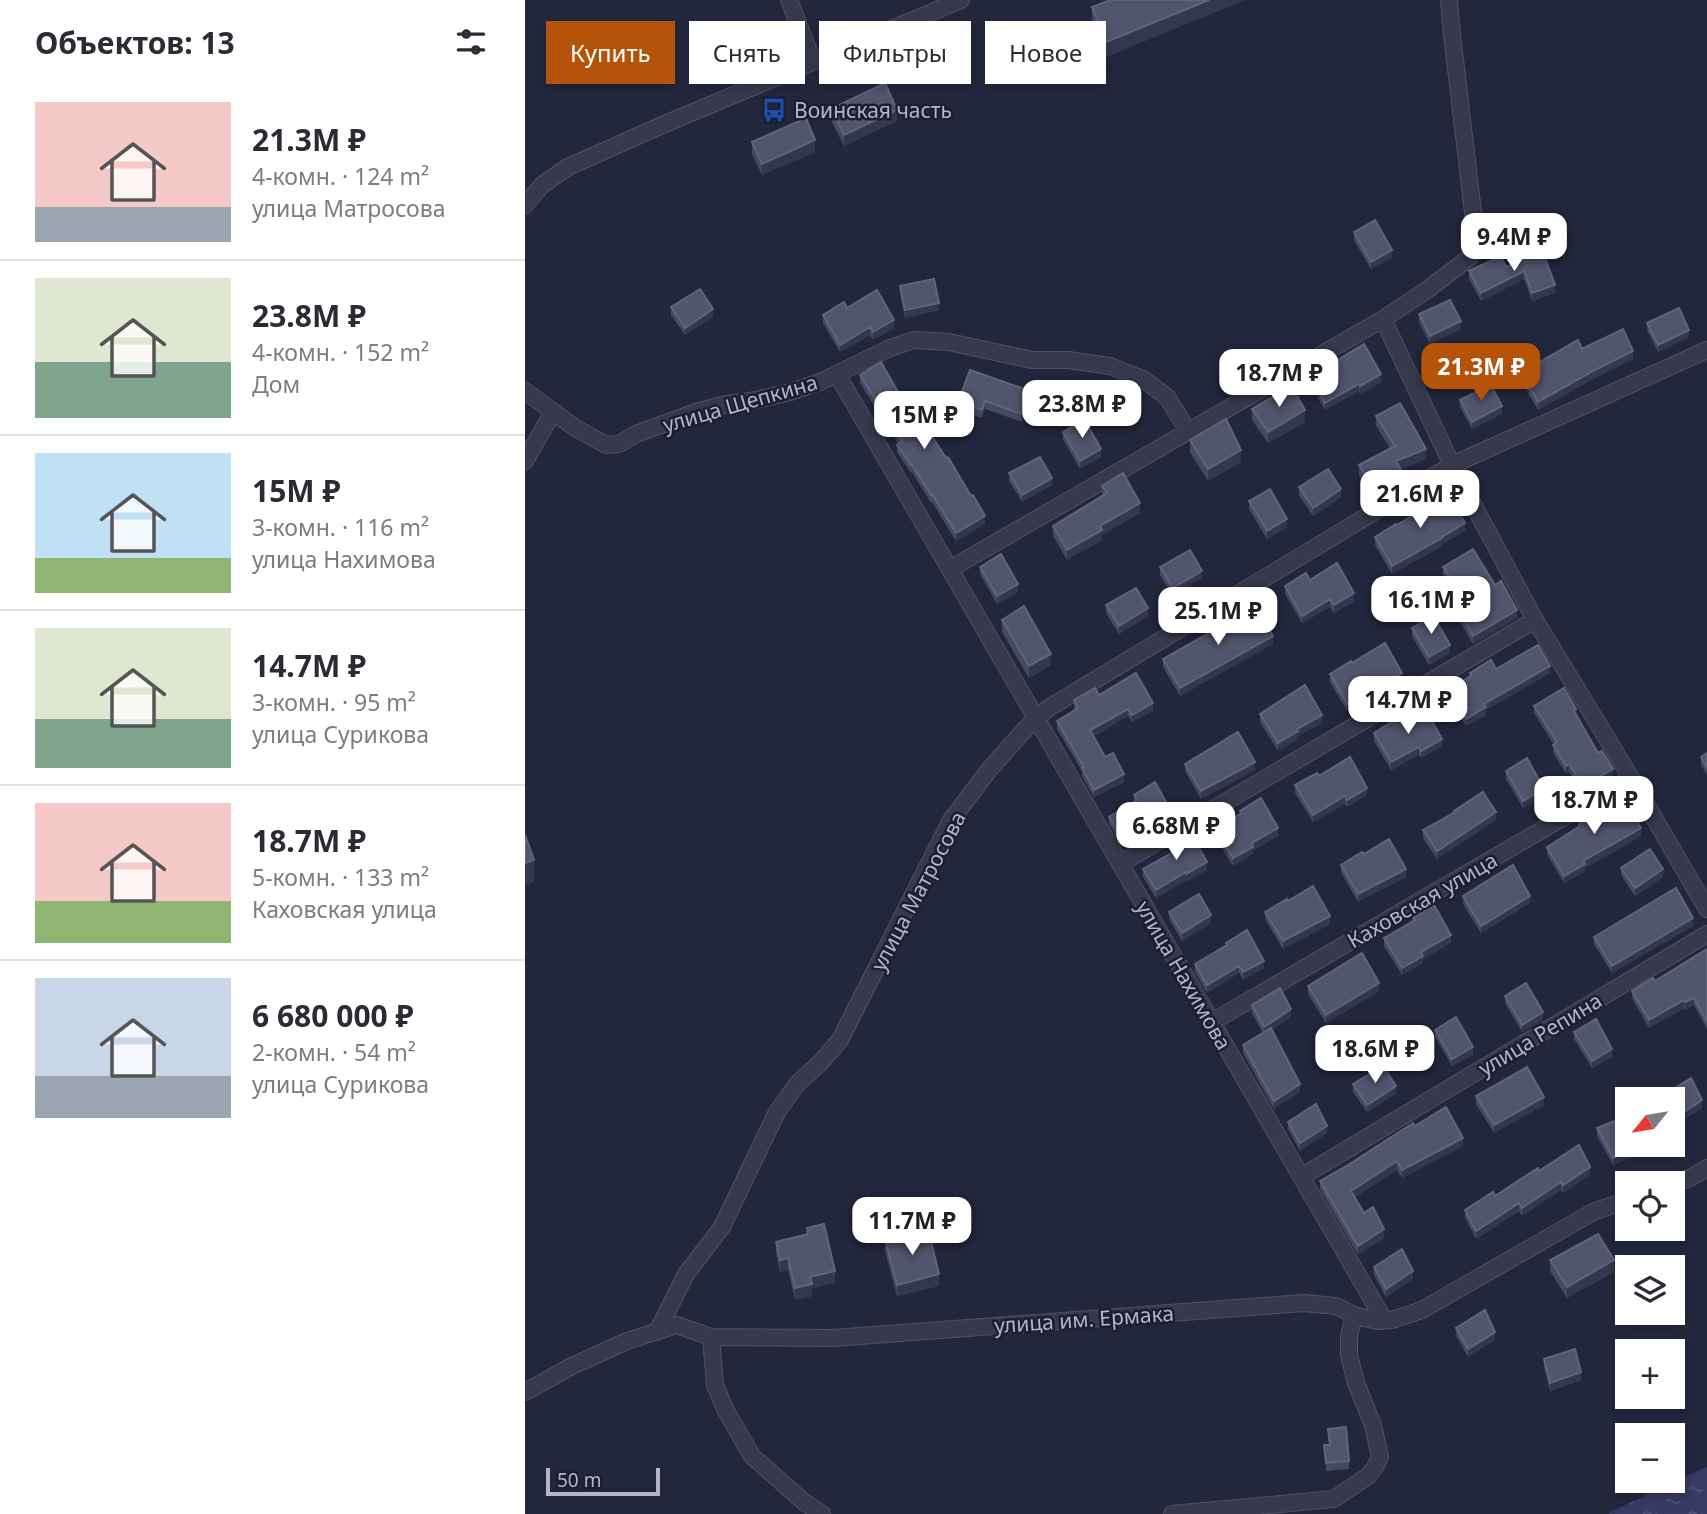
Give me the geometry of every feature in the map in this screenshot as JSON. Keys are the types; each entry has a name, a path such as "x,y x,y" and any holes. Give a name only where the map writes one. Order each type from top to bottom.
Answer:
{"street":[{"path":"789,0 813,62"},
{"path":"525,205 542,185 568,167 961,0"},
{"path":"950,569 1383,319 1471,257 1477,246 1449,0"},
{"path":"1383,319 1452,465 1535,620 1707,909"},
{"name":"улица Щепкина","path":"525,391 574,427 606,444 619,444 636,434 696,412 790,392 820,382 890,348 914,340 949,342 1032,360 1068,360 1110,366 1143,379 1167,397 1188,431"},
{"name":"улица Матросова","path":"657,1332 686,1274 722,1227 777,1112 798,1083 840,1040 951,820 989,771 1036,719 1047,709 1452,465 1707,350"},
{"name":"улица Нахимова","path":"837,374 1384,1321"},
{"path":"525,461 553,412"},
{"path":"1120,864 1535,620"},
{"name":"Каховская улица","path":"1212,1023 1631,778"},
{"name":"улица Репина","path":"1301,1177 1707,934"},
{"path":"1685,1180 1707,1168"},
{"name":"улица им. Ермака","path":"525,1392 572,1366 627,1341 677,1325 711,1337 833,1338 1304,1303 1336,1306 1354,1315 1384,1321 1422,1310 1593,1212 1615,1204"},
{"path":"1172,1514 1334,1499 1368,1476 1380,1457 1373,1425 1356,1382 1349,1355 1349,1336 1354,1315"},
{"path":"711,1337 715,1385 725,1409 752,1456 804,1502 822,1514"}],"water":[{"path":"1707,1467 1707,1514 1607,1514 1650,1493 1685,1493 1685,1477"}],"building":[{"path":"1110,0 1209,0 1106,42 1106,21 1098,21 1092,7"},
{"path":"885,84 897,110 844,135 831,109"},
{"path":"806,118 815,140 762,164 752,142"},
{"path":"1375,220 1392,250 1371,262 1354,232"},
{"path":"1543,253 1555,285 1532,293 1524,271 1481,293 1469,271 1501,256 1506,267"},
{"path":"934,279 939,303 905,310 900,286"},
{"path":"700,289 713,309 685,328 671,307"},
{"path":"877,290 894,320 873,332 870,327 840,345 823,315 844,302 847,308"},
{"path":"1450,300 1461,321 1430,336 1419,314"},
{"path":"1679,308 1689,330 1658,345 1647,323"},
{"path":"1623,329 1633,351 1538,402 1521,373 1578,340 1582,349"},
{"path":"1364,344 1381,374 1325,403 1308,373 1329,360 1331,364"},
{"path":"881,362 902,399 913,393 925,414 920,417 985,516 956,533 897,445 902,441 860,375"},
{"path":"970,370 1030,391 1022,414 985,401 982,410 958,402"},
{"path":"1491,385 1502,406 1472,422 1460,400"},
{"path":"1291,386 1305,410 1268,432 1252,409"},
{"path":"1400,403 1426,449 1396,461 1401,470 1372,486 1359,465 1395,446 1376,416"},
{"path":"1084,419 1101,449 1080,461 1063,432"},
{"path":"1226,419 1241,450 1208,469 1190,440"},
{"path":"1040,457 1052,478 1022,495 1009,473"},
{"path":"1328,469 1341,489 1313,508 1299,487"},
{"path":"1123,473 1140,503 1100,526 1102,530 1067,550 1053,526 1107,493 1102,486"},
{"path":"1270,489 1287,519 1267,531 1249,501"},
{"path":"1448,493 1465,523 1392,566 1375,537"},
{"path":"1473,549 1495,585 1501,581 1517,610 1473,636 1456,607 1466,602 1443,567"},
{"path":"1190,550 1202,571 1173,588 1160,567"},
{"path":"1001,554 1018,584 997,596 980,567"},
{"path":"1337,563 1354,593 1334,605 1330,599 1302,616 1285,586 1306,573 1310,580"},
{"path":"1136,588 1148,608 1119,626 1106,605"},
{"path":"1024,606 1051,654 1029,666 1002,620"},
{"path":"1256,606 1273,636 1180,688 1163,659"},
{"path":"1433,615 1450,645 1429,657 1412,628"},
{"path":"1385,643 1402,673 1347,704 1330,674"},
{"path":"1538,645 1550,666 1484,704 1486,707 1466,719 1448,690 1491,660 1496,669"},
{"path":"1136,673 1153,703 1132,715 1128,709 1090,730 1105,757 1113,753 1124,774 1094,790 1057,721 1078,708 1074,700 1095,688 1099,695"},
{"path":"1305,685 1322,715 1278,743 1260,714"},
{"path":"1564,688 1598,753 1602,751 1613,769 1583,786 1553,745 1557,742 1534,706"},
{"path":"1425,708 1442,739 1421,751 1419,747 1391,762 1374,733 1395,720 1398,725"},
{"path":"1238,732 1255,762 1201,791 1185,764"},
{"path":"1707,753 1707,768 1701,757"},
{"path":"1350,757 1367,788 1347,800 1345,796 1313,815 1295,785 1317,773 1319,776"},
{"path":"1527,758 1544,789 1523,801 1506,771"},
{"path":"1155,782 1172,813 1151,825 1149,821 1122,838 1109,817 1137,800 1134,795"},
{"path":"1483,792 1496,812 1437,851 1423,830"},
{"path":"1261,798 1278,828 1233,858 1215,829"},
{"path":"1624,798 1641,828 1583,861 1585,864 1564,876 1547,847 1580,826 1579,824"},
{"path":"1190,832 1207,862 1156,890 1143,869 1173,852 1169,845"},
{"path":"525,835 534,860 525,863"},
{"path":"1389,839 1406,869 1358,894 1341,865"},
{"path":"1650,849 1663,869 1635,888 1621,868"},
{"path":"1513,865 1530,896 1481,926 1463,896"},
{"path":"1313,886 1330,916 1283,941 1265,912"},
{"path":"1676,888 1693,918 1612,966 1594,937"},
{"path":"1199,894 1211,915 1182,933 1169,912"},
{"path":"1434,905 1451,935 1421,952 1423,956 1402,968 1384,938"},
{"path":"1247,930 1264,961 1243,972 1239,966 1207,985 1195,964"},
{"path":"1707,949 1707,1022 1694,998 1685,1002 1684,1000 1649,1020 1632,991 1653,978 1655,981"},
{"path":"1362,953 1379,983 1326,1015 1308,986"},
{"path":"1526,983 1543,1012 1522,1025 1505,996"},
{"path":"1280,988 1291,1009 1264,1027 1252,1005"},
{"path":"1456,1017 1473,1047 1452,1059 1435,1030"},
{"path":"1596,1019 1612,1049 1592,1061 1574,1032"},
{"path":"1271,1028 1300,1084 1274,1101 1243,1045"},
{"path":"1383,1066 1396,1086 1367,1105 1353,1084"},
{"path":"1527,1067 1544,1097 1494,1125 1476,1096"},
{"path":"1691,1078 1702,1100 1685,1111 1685,1087 1677,1087"},
{"path":"1316,1104 1327,1126 1300,1143 1288,1122"},
{"path":"1446,1107 1463,1138 1402,1170 1397,1161 1351,1191 1364,1213 1373,1207 1384,1229 1358,1246 1320,1181 1413,1123 1415,1126"},
{"path":"1615,1121 1615,1157 1613,1158 1597,1128"},
{"path":"1579,1145 1590,1167 1563,1185 1561,1182 1522,1208 1519,1203 1476,1231 1465,1210 1493,1192 1495,1196 1538,1168 1539,1171"},
{"path":"824,1224 835,1271 810,1277 812,1284 795,1288 788,1258 780,1260 776,1242 808,1234 807,1228"},
{"path":"928,1229 939,1274 897,1285 885,1239"},
{"path":"1598,1234 1614,1260 1567,1287 1550,1260"},
{"path":"1402,1249 1413,1271 1386,1289 1374,1267"},
{"path":"1485,1310 1495,1332 1468,1349 1456,1328"},
{"path":"1575,1349 1581,1372 1550,1383 1544,1359"},
{"path":"1346,1427 1349,1461 1326,1463 1324,1445 1330,1445 1328,1429"}],"place":[{"name":"Воинская часть","path":"774,110"}]}
